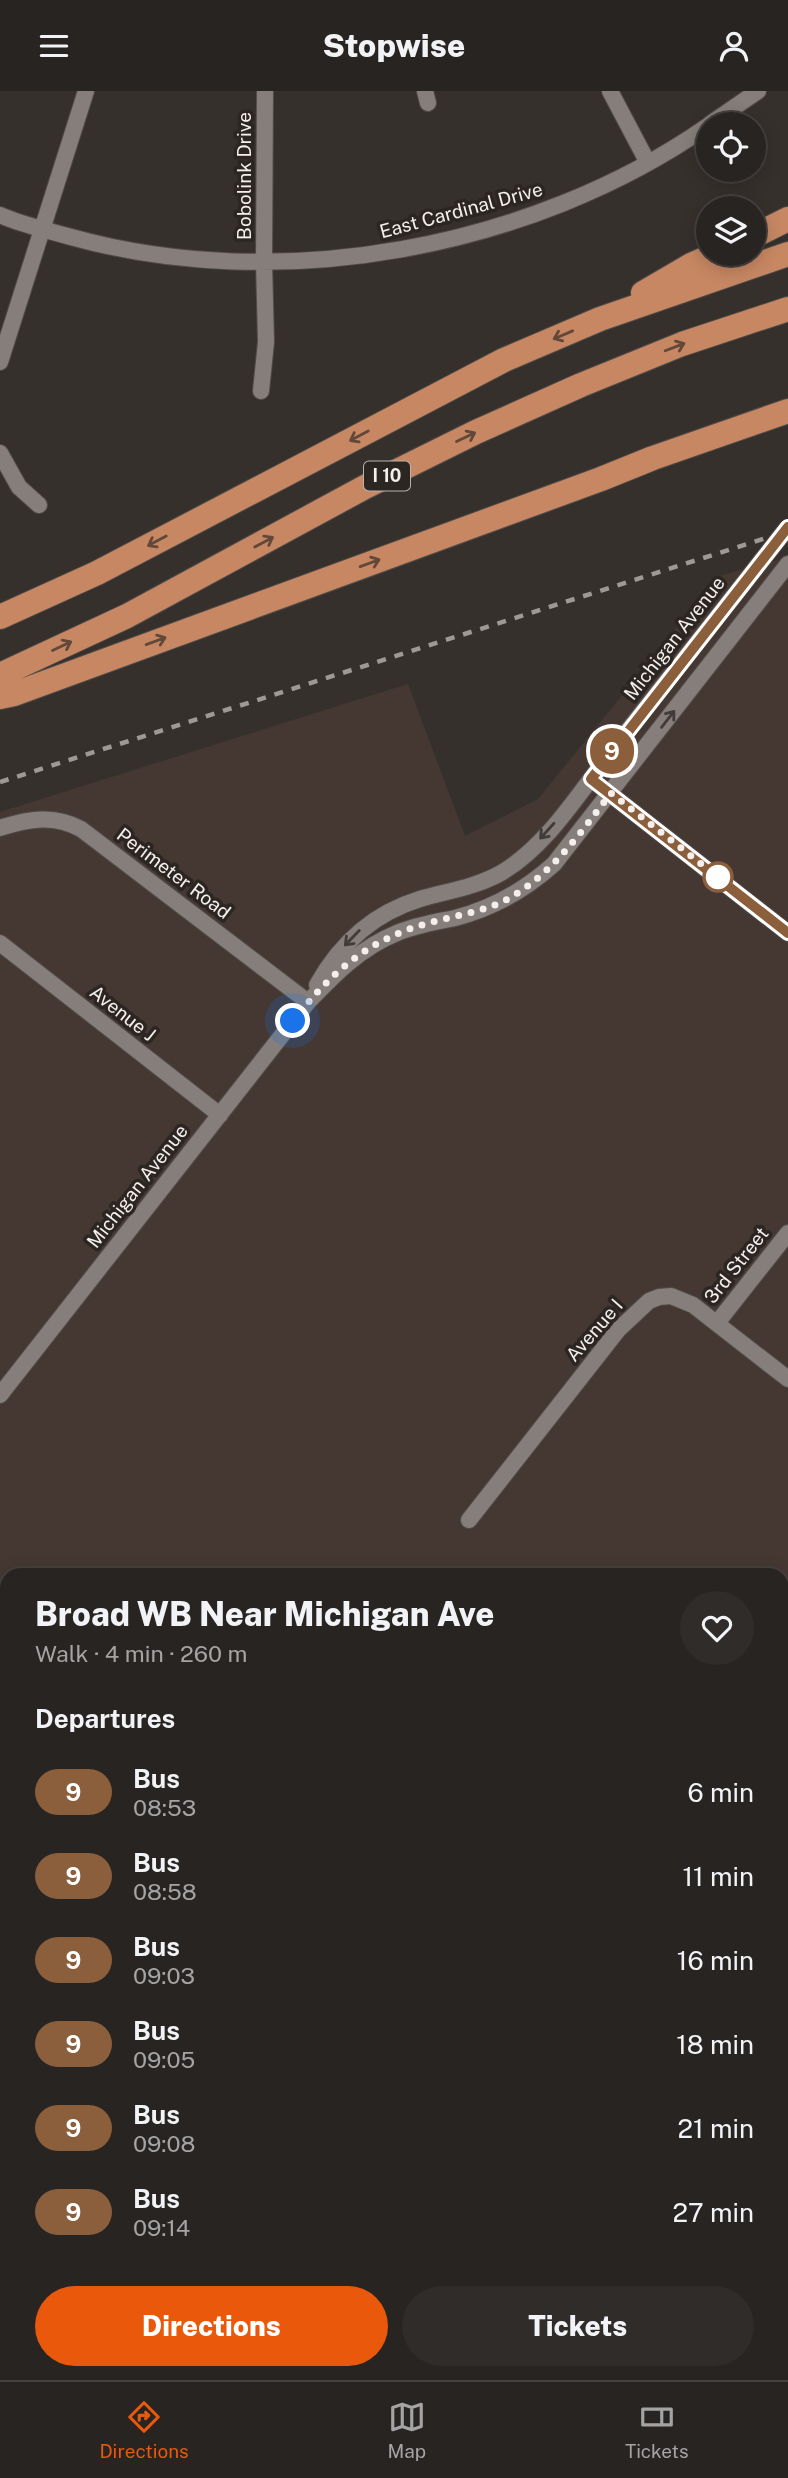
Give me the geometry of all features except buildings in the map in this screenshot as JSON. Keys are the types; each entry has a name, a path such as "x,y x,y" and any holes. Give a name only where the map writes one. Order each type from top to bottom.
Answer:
{"highway":[{"path":"766,230 788,219"},
{"name":"I 10","path":"0,617 97,573 504,360 600,319 788,254"},
{"path":"600,319 696,263"},
{"name":"I 10","path":"0,675 127,616 365,487 476,432 682,344 788,309"},
{"path":"0,697 788,411"},
{"path":"601,479 650,466 788,419"}],"street":[{"path":"0,362 86,91"},
{"name":"Bobolink Drive","path":"261,391 266,342 265,91"},
{"path":"610,91 648,163"},
{"name":"East Cardinal Drive","path":"728,112 758,91"},
{"name":"East Cardinal Drive","path":"0,215 115,249 178,258 308,261 387,253 514,221 569,203 648,163 696,134"},
{"path":"0,453 19,487 39,505"},
{"name":"Michigan Avenue","path":"308,1002 328,965 363,927 391,910 476,884 523,857 591,779 788,527"},
{"name":"Michigan Avenue","path":"0,1395 308,1002 354,956 374,944 398,932 457,917 514,896 554,864 788,564"},
{"path":"591,779 788,933"},
{"name":"Perimeter Road","path":"0,828 45,818 64,821 81,829 308,1002"},
{"name":"Avenue J","path":"0,943 220,1115"},
{"name":"3rd Street","path":"717,1323 788,1233"},
{"name":"Avenue I","path":"469,1520 618,1330 649,1301 659,1297 680,1298 717,1323 788,1379"}],"shaded area":[{"path":"788,557 788,1568 0,1568 0,812 408,684 465,836 538,799 719,576"}],"railway":[{"path":"0,782 788,531"}],"bus line":[{"name":"9","path":"788,527 591,779 788,933"}],"route":[{"path":"293,1021 337,972 354,956 374,944 398,932 457,917 514,896 554,864 611,793 718,877"}]}
